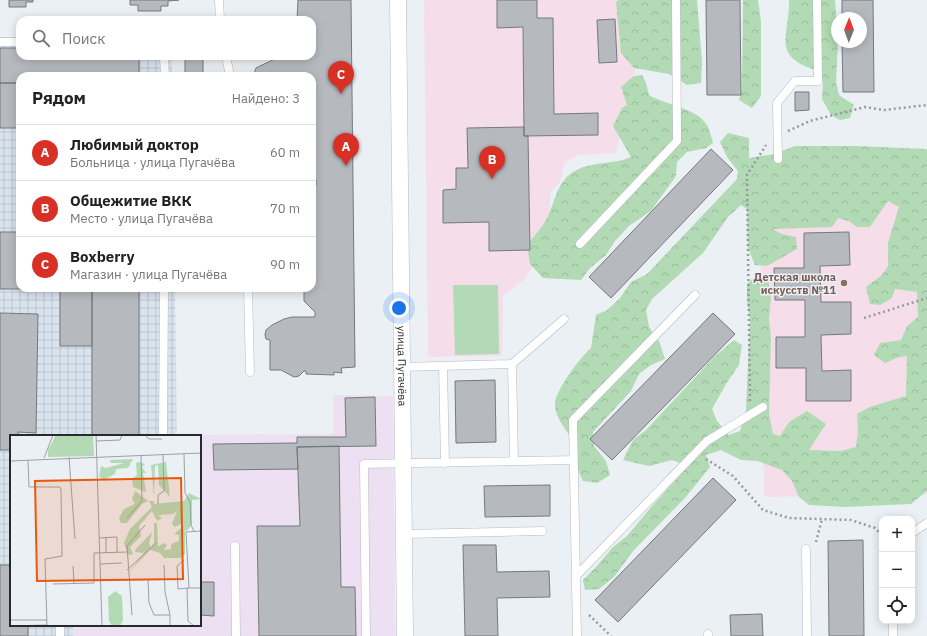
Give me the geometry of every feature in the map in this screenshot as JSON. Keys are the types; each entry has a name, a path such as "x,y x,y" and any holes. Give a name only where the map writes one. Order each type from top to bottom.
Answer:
{"street":[{"name":"улица Пугачёва","path":"398,0 405,636"}],"lane":[{"path":"219,0 220,16"},
{"path":"580,244 677,141 676,0"},
{"path":"778,159 777,103 795,81 818,81 817,0"},
{"path":"0,42 16,42"},
{"path":"164,60 165,72"},
{"path":"227,60 229,72"},
{"path":"163,435 164,292"},
{"path":"248,292 250,372"},
{"path":"577,636 573,420 695,295"},
{"path":"402,367 512,364 564,319"},
{"path":"512,364 514,461"},
{"path":"443,366 445,463"},
{"path":"576,576 707,441 763,407"},
{"path":"366,636 364,464 574,460"},
{"path":"915,531 927,523"},
{"path":"404,534 542,531"},
{"path":"235,546 236,636"},
{"path":"806,550 807,636"},
{"path":"893,624 893,636"}],"path":[{"path":"747,416 751,393 747,175 768,141 810,121 865,107 884,110 927,105"},
{"path":"864,318 927,298"},
{"path":"694,454 712,462 733,476 763,510 789,518 851,520 875,528 879,532"},
{"path":"815,545 822,519"},
{"path":"577,604 611,636"}],"shaded area":[{"path":"424,0 651,0 616,153 579,155 565,162 560,182 550,193 550,240 524,280 503,296 502,356 428,357"},
{"path":"0,37 16,37 16,60 171,60 172,72 16,72 16,292 175,292 177,435 10,435 10,626 73,626 73,636 0,636"},
{"name":"Детская школа искусств №11","path":"927,157 927,494 764,497 759,159"},
{"path":"333,395 393,396 395,636 73,636 73,626 201,626 201,435 195,435 334,434"}],"green space":[{"path":"619,0 697,0 702,62 701,83 687,85 669,74 634,68 621,53 616,2"},
{"path":"743,0 758,0 761,21 761,96 752,108 739,100 742,89"},
{"path":"789,0 835,0 836,12 831,12 831,48 838,48 836,82 839,95 854,105 850,118 840,120 831,115 822,99 823,82 816,70 793,58 788,51 786,34"},
{"path":"642,75 649,95 689,111 703,119 708,127 713,143 706,148 687,152 677,162 676,176 651,211 629,226 615,241 606,255 590,268 581,280 543,278 530,264 527,245 544,223 560,187 569,175 588,166 631,157 613,126 622,108 627,105 621,87 634,76"},
{"path":"728,133 749,138 749,158 774,154 795,146 856,146 927,149 927,491 911,504 845,507 809,505 799,497 792,481 782,470 757,461 741,460 721,450 706,455 710,467 685,498 634,550 614,577 599,589 585,590 583,580 613,547 627,536 683,472 680,463 672,460 649,466 623,460 633,440 646,430 714,357 734,340 742,345 739,365 712,409 717,421 729,435 740,431 746,410 750,319 747,301 747,284 752,279 761,278 769,283 771,299 769,319 771,337 769,414 773,434 780,436 789,422 807,411 826,424 809,450 841,451 856,447 858,431 857,414 870,407 906,396 907,356 899,357 885,363 874,355 880,343 901,340 907,326 918,317 917,292 895,289 892,298 880,305 870,304 866,287 882,275 888,266 888,243 899,207 888,201 870,227 857,227 849,221 838,218 832,227 772,229 782,234 796,237 797,249 767,266 755,265 748,248 747,209 741,205 728,217 703,253 652,299 646,310 649,327 659,341 665,359 651,365 639,374 631,391 593,432 594,446 606,461 610,475 597,483 583,481 571,455 574,442 562,424 555,408 556,397 581,358 591,348 596,315 607,310 620,298 631,282 647,274 737,179 738,171 727,157 720,142"},
{"path":"453,285 498,285 499,354 455,355"}],"building":[{"path":"9,0 33,0 33,2 26,2 26,7 9,7"},
{"path":"130,0 179,0 168,1 168,6 161,6 161,11 138,11 138,5 130,5"},
{"path":"298,0 351,0 355,367 341,368 342,373 334,372 334,375 306,374 306,371 304,371 299,376 294,377 281,370 270,370 270,340 266,339 265,335 266,330 284,319 292,317 315,317 315,312 304,301 304,292 316,292 316,72 255,72 256,68 273,60 316,60 316,16 297,16"},
{"path":"497,0 537,0 537,18 553,18 554,114 598,113 598,135 524,136 523,27 497,28"},
{"path":"706,0 740,0 741,95 707,95"},
{"path":"842,0 873,0 874,92 843,92 842,48 867,48 867,12 842,12"},
{"path":"615,19 617,62 599,63 597,20"},
{"path":"0,48 16,48 16,60 139,60 139,72 16,72 16,83 0,83"},
{"path":"185,60 203,60 203,72 185,72"},
{"path":"0,83 16,83 16,128 0,128"},
{"path":"795,92 809,92 809,110 795,111"},
{"path":"524,127 524,136 528,136 530,250 489,251 489,222 443,223 443,190 456,189 456,168 468,168 467,128"},
{"path":"711,149 733,170 611,298 589,277"},
{"path":"0,232 16,232 16,289 0,289"},
{"path":"849,232 850,265 820,266 821,302 851,302 851,334 821,335 822,371 851,370 851,401 806,401 806,368 776,368 776,337 805,337 805,300 775,300 774,268 804,268 804,233"},
{"path":"60,292 92,292 92,346 60,346"},
{"path":"92,292 139,292 139,435 92,435"},
{"path":"0,313 38,314 36,433 18,432 18,435 10,435 10,450 0,450"},
{"path":"713,313 735,334 612,460 590,439"},
{"path":"495,380 496,442 456,443 455,381"},
{"path":"375,397 376,446 297,447 298,469 214,470 213,444 297,443 297,437 346,437 345,398"},
{"path":"339,446 341,587 355,587 356,636 259,636 257,526 300,526 297,447"},
{"path":"713,478 736,500 618,622 595,600"},
{"path":"550,485 550,516 485,517 484,486"},
{"path":"863,540 864,636 829,636 828,541"},
{"path":"463,545 496,545 497,572 549,571 550,597 497,598 498,636 465,636"},
{"path":"0,565 10,565 10,626 28,626 28,636 0,636"},
{"path":"201,582 214,582 214,616 201,615"},
{"path":"762,614 763,636 731,636 730,615"}],"place":[{"name":"Boxberry","path":"341,94"},
{"name":"Любимый доктор","path":"346,166"},
{"name":"Общежитие ВКК","path":"492,179"},
{"name":"Детская школа искусств №11","path":"844,283"}]}
